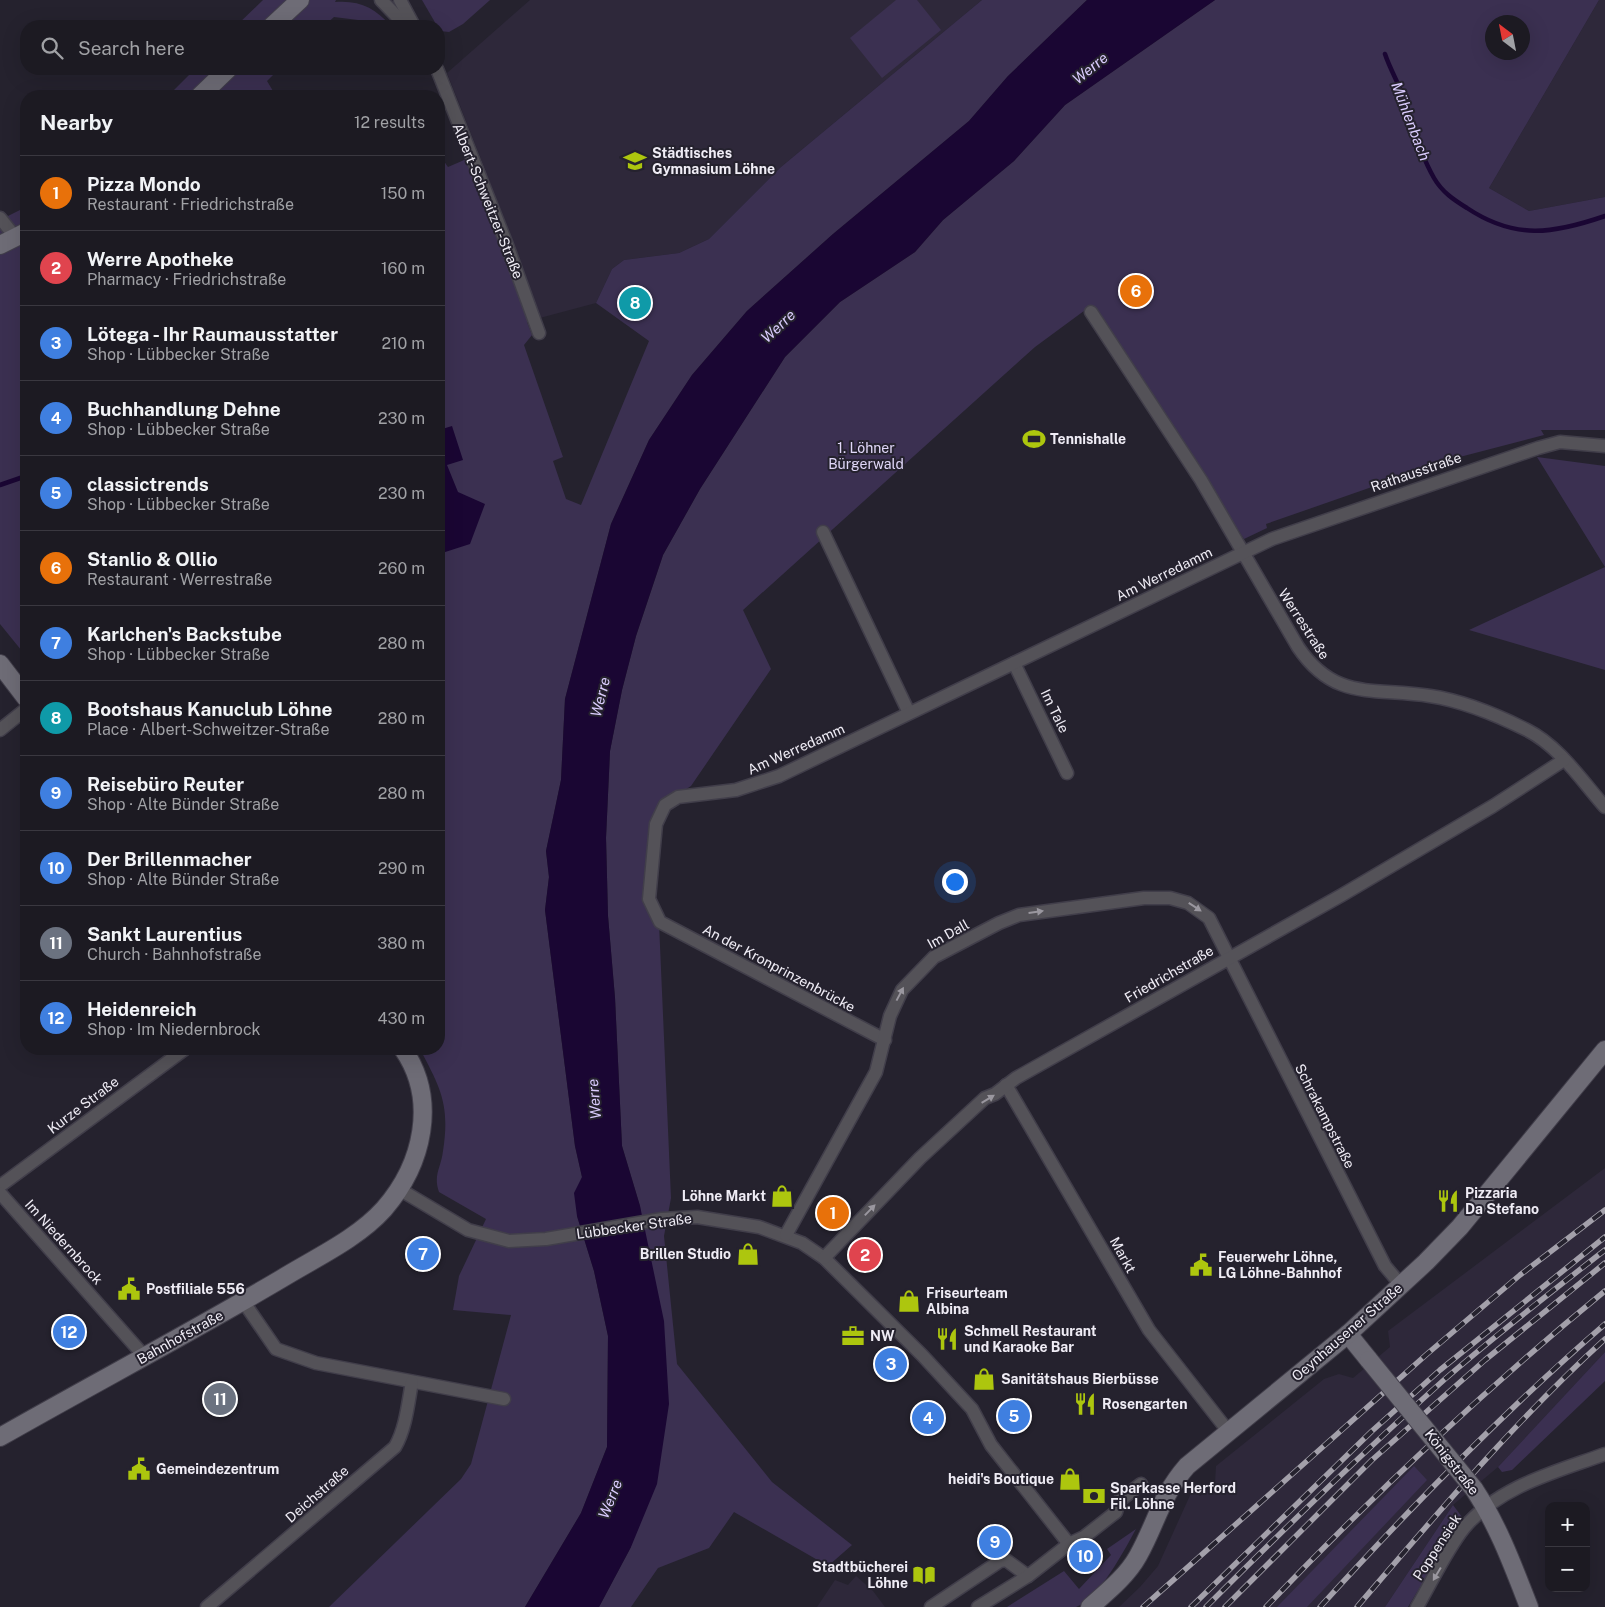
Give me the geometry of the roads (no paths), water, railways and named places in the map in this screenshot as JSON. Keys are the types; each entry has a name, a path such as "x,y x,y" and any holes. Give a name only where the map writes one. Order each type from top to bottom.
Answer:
{"main road":[{"path":"278,20 300,0"},
{"path":"206,90 222,75"},
{"path":"0,245 20,235"},
{"path":"0,664 20,690"},
{"name":"Oeynhausener Straße","path":"1090,1607 1123,1576 1138,1556 1162,1500 1172,1483 1187,1466 1348,1334 1460,1227 1605,1050"},
{"path":"399,1189 418,1154 422,1114 421,1090 416,1071 407,1055"},
{"name":"Bahnhofstraße","path":"0,1437 243,1301 362,1228 383,1210 399,1189"},
{"name":"Königstraße","path":"1348,1334 1474,1488 1486,1506 1512,1563 1528,1607"}],"street":[{"path":"380,0 400,20"},
{"path":"400,0 411,20"},
{"name":"Albert-Schweitzer-Straße","path":"439,75 507,245 538,333"},
{"path":"0,218 20,234"},
{"name":"Werrestraße","path":"1091,312 1201,480 1298,647 1318,672 1332,681 1350,688 1430,696 1455,701 1528,730 1544,740 1564,760 1605,808"},
{"name":"Rathausstraße","path":"1242,552 1353,510 1538,448 1560,442 1605,446"},
{"path":"823,532 909,713"},
{"name":"Am Werredamm","path":"660,922 649,899 656,824 665,805 678,797 736,790 779,776 1242,552"},
{"name":"Im Tale","path":"1014,663 1067,773"},
{"path":"0,730 20,714"},
{"name":"Friedrichstraße","path":"824,1258 920,1158 985,1098 1032,1068 1342,895 1493,806 1564,760"},
{"name":"Im Dall","path":"786,1235 876,1072 890,1016 902,990 934,957 1000,922 1019,915 1144,898 1170,898 1188,902 1209,918 1228,958"},
{"name":"An der Kronprinzenbrücke","path":"660,922 885,1040"},
{"name":"Schrakampstraße","path":"1228,958 1385,1266 1401,1285"},
{"name":"Kurze Straße","path":"0,1186 177,1055"},
{"name":"Markt","path":"1006,1085 1145,1324 1228,1431"},
{"name":"Lübbecker Straße","path":"399,1189 468,1230 509,1240 546,1239 662,1219 697,1217 759,1227 786,1235 824,1258 922,1355 972,1409 991,1445 1069,1544"},
{"name":"Im Niedernbrock","path":"0,1193 145,1357"},
{"path":"243,1301 276,1349 316,1363 504,1398"},
{"name":"Deichstraße","path":"207,1607 395,1446 400,1438 405,1421 412,1382"},
{"name":"Poppensiek","path":"1417,1607 1464,1528 1486,1506 1515,1488 1605,1454"},
{"path":"978,1607 1028,1576 1069,1544 1084,1537 1116,1512 1119,1501 1141,1484"},
{"path":"931,1607 1000,1561 1006,1560 1028,1576"}],"water":[{"name":"Werre","path":"1087,0 1215,0 1065,105 1014,161 943,220 915,252 840,302 785,357 700,489 663,555 636,636 622,690 610,751 606,838 608,916 615,998 622,1146 640,1206 664,1321 669,1404 657,1484 631,1547 599,1607 525,1607 581,1513 607,1447 608,1336 594,1271 577,1216 574,1193 582,1177 575,1146 545,910 549,877 546,851 561,780 565,699 611,524 649,440 692,375 747,311 833,234 969,121 1008,76"},
{"path":"452,426 463,460 447,465 458,492 485,504 470,544 445,552 445,428"}],"waterway":[{"name":"Mühlenbach","path":"1385,54 1403,96 1420,148 1429,168 1434,178 1453,199 1485,218 1502,225 1535,231 1568,227 1605,216"},
{"path":"0,485 20,478"}],"railway":[{"path":"1143,1607 1427,1354 1520,1275 1605,1210"},
{"path":"1191,1607 1372,1431 1440,1370 1605,1237"},
{"path":"1206,1607 1324,1491 1445,1379 1504,1329 1605,1250"},
{"path":"1225,1607 1372,1460 1485,1360 1605,1263"},
{"path":"1266,1607 1347,1524 1431,1444 1516,1366 1605,1291"},
{"path":"1320,1607 1458,1461 1567,1357 1605,1324"},
{"path":"1357,1607 1446,1503 1539,1403 1605,1339"}],"place":[{"name":"Städtisches Gymnasium Löhne","path":"635,161"},
{"name":"Stanlio & Ollio","path":"1136,291"},
{"name":"Bootshaus Kanuclub Löhne","path":"635,303"},
{"name":"Tennishalle","path":"1034,439"},
{"name":"Löhne Markt","path":"782,1196"},
{"name":"Pizzaria Da Stefano","path":"1448,1201"},
{"name":"Pizza Mondo","path":"833,1213"},
{"name":"Karlchen's Backstube","path":"423,1254"},
{"name":"Brillen Studio","path":"748,1254"},
{"name":"Werre Apotheke","path":"865,1255"},
{"name":"Feuerwehr Löhne, LG Löhne-Bahnhof","path":"1201,1265"},
{"name":"Postfiliale 556","path":"129,1289"},
{"name":"Friseurteam Albina","path":"909,1301"},
{"name":"Heidenreich","path":"69,1332"},
{"name":"NW","path":"853,1336"},
{"name":"Schmell Restaurant und Karaoke Bar","path":"947,1339"},
{"name":"Lötega - Ihr Raumausstatter","path":"891,1364"},
{"name":"Sanitätshaus Bierbüsse","path":"984,1379"},
{"name":"Sankt Laurentius","path":"220,1399"},
{"name":"Rosengarten","path":"1085,1404"},
{"name":"classictrends","path":"1014,1416"},
{"name":"Buchhandlung Dehne","path":"928,1418"},
{"name":"Gemeindezentrum","path":"139,1469"},
{"name":"heidi's Boutique","path":"1070,1479"},
{"name":"Sparkasse Herford Fil. Löhne","path":"1094,1496"},
{"name":"Reisebüro Reuter","path":"995,1542"},
{"name":"Der Brillenmacher","path":"1085,1556"},
{"name":"Stadtbücherei Löhne","path":"924,1575"}],"park label":[{"name":"1. Löhner Bürgerwald","path":"866,456"}]}
